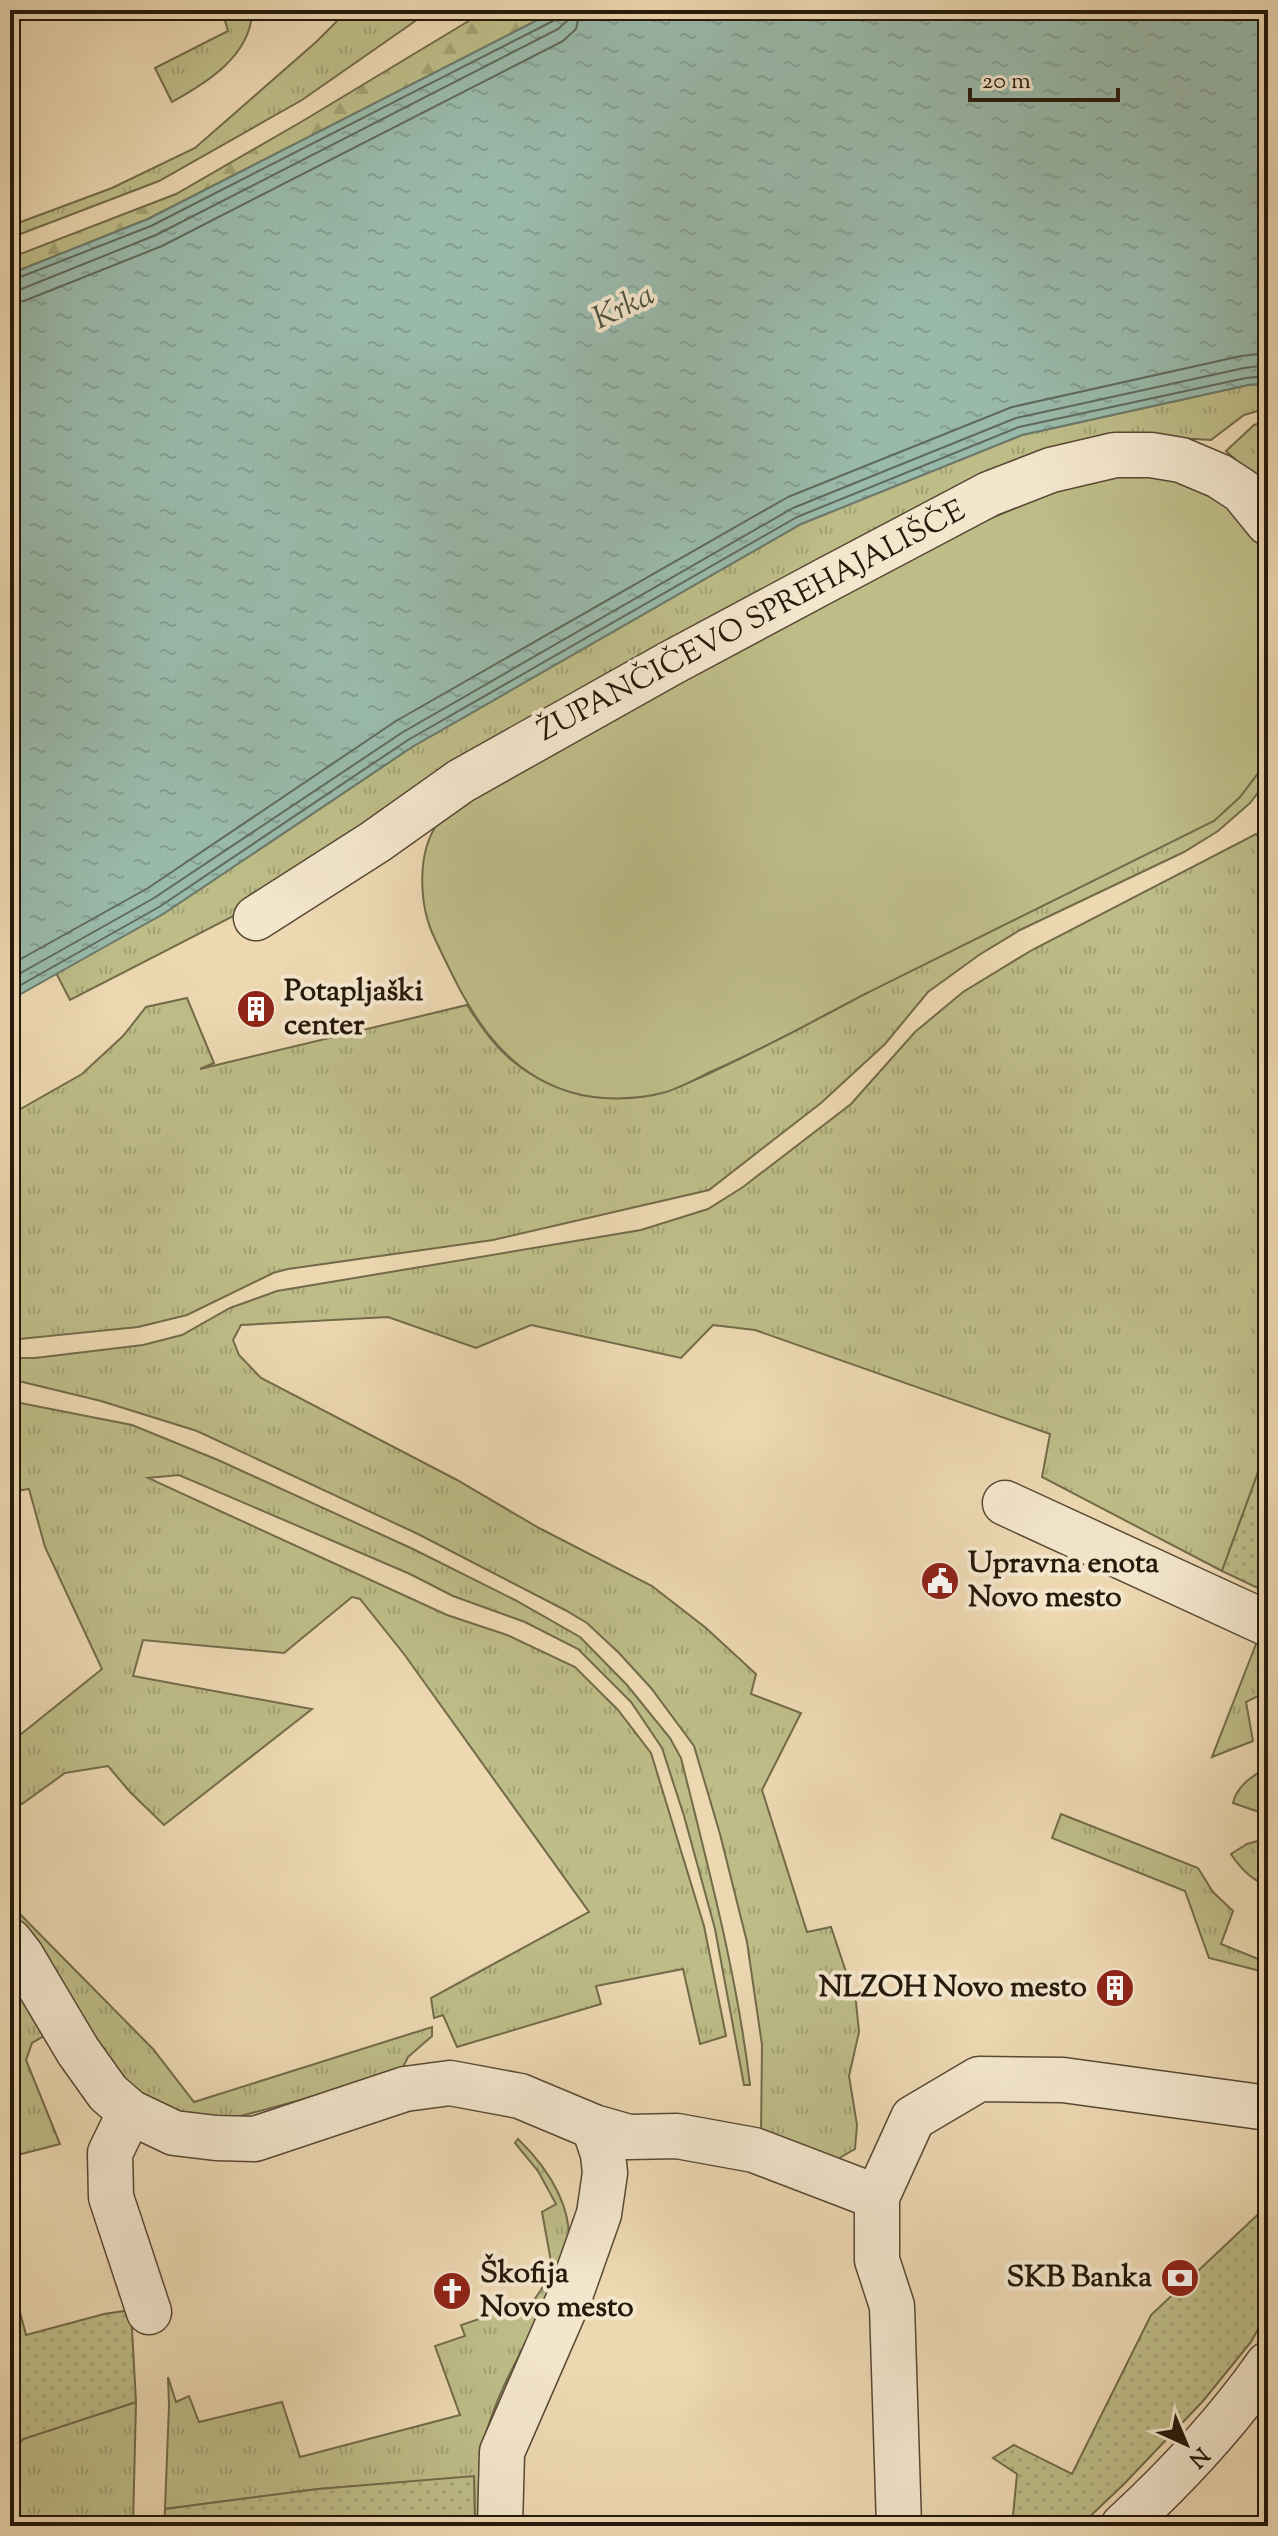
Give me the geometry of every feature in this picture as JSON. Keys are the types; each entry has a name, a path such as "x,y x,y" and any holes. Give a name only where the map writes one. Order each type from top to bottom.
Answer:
{"street":[{"name":"ŽUPANČIČEVO SPREHAJALIŠČE","path":"256,918 375,842 461,781 828,579 989,494 1026,479 1115,455 1151,455 1181,460 1219,476 1242,491 1268,523"},
{"path":"1005,1503 1268,1624"},
{"path":"10,1941 78,2051 108,2093 130,2112 174,2133 255,2139 405,2089 450,2083 520,2096 594,2127 629,2137 677,2136 754,2150 877,2197"},
{"path":"899,2526 892,2306 877,2260 877,2197 913,2118 979,2079 1063,2080 1268,2108"},
{"path":"130,2112 110,2153 111,2197 149,2312"},
{"path":"500,2526 502,2452 570,2296 599,2214 605,2173 603,2154 594,2127"},
{"path":"1123,2526 1245,2397 1268,2364"}],"green space":[{"path":"222,10 248,10 252,14 243,43 224,67 172,102 155,68 228,31"},
{"path":"348,10 431,10 302,100 159,181 10,238 10,226 112,188 195,148"},
{"path":"487,10 557,10 148,219 10,274 10,258 176,194"},
{"path":"1268,383 1268,408 1244,415 1211,440 1177,438 1119,444 274,895 70,1000 56,973 163,914 412,747 801,524 1022,435"},
{"path":"1268,421 1268,497 1247,470 1226,451 1254,425"},
{"path":"1146,469 1216,491 1259,536 1268,552 1268,760 1240,797 1214,821 770,1044 666,1092 618,1098 581,1095 544,1081 502,1051 459,987 435,939 426,912 422,880 426,849 438,823 455,806 604,721 989,519 1094,476"},
{"path":"1268,760 1268,775 1263,786 1250,803 1218,831 1184,852 1020,930 979,955 928,992 885,1044 821,1103 709,1190 493,1240 288,1269 273,1273 187,1315 138,1327 10,1340 10,1115 82,1074 123,1036 146,1007 187,998 214,1063 200,1069 467,1005 508,1057 552,1085 603,1097 655,1094 720,1068 875,988 1263,769"},
{"path":"1256,834 1268,848 1268,1445 1222,1571 1042,1477 1050,1434 755,1330 713,1325 681,1358 531,1325 476,1348 388,1317 241,1325 233,1340 239,1355 261,1378 652,1586 706,1628 756,1674 751,1694 801,1713 762,1790 807,1932 831,1927 856,2002 859,2032 849,2076 857,2125 855,2149 836,2160 761,2137 762,2045 747,1942 720,1834 694,1746 651,1688 619,1653 587,1623 418,1534 197,1431 101,1401 10,1379 10,1358 35,1358 143,1345 182,1335 230,1308 277,1291 641,1230 708,1209 743,1187 851,1104 915,1032 963,992 1032,950"},
{"path":"10,1401 132,1425 218,1460 413,1549 515,1600 580,1637 627,1685 670,1738 681,1758 730,1961 750,2085 744,2085 715,1929 684,1816 662,1748 631,1702 578,1649 525,1622 453,1596 410,1574 179,1475 148,1478 447,1615 507,1635 575,1667 618,1710 651,1753 704,1926 726,2036 700,2044 683,1969 596,1986 601,2004 457,2047 443,2015 434,2018 431,1998 589,1912 404,1654 360,1599 352,1597 284,1653 143,1640 133,1676 312,1709 164,1825 108,1766 65,1773 22,1804 10,1792 10,1743 102,1669 45,1547 29,1489 10,1492"},
{"path":"1268,1445 1268,1593 1222,1571"},
{"path":"1258,1639 1268,1643 1268,1691 1246,1702 1253,1741 1212,1757"},
{"path":"1268,1767 1268,1815 1233,1803 1242,1786"},
{"path":"1061,1814 1198,1868 1213,1892 1233,1911 1221,1944 1258,1959 1268,1937 1268,1973 1209,1958 1185,1891 1052,1838"},
{"path":"1268,1838 1268,1886 1246,1873 1231,1854 1247,1844"},
{"path":"10,1904 153,2049 194,2102 432,2027 432,2036 408,2057 400,2073 237,2117 201,2116 177,2111 144,2096 118,2073 41,1955 10,1915"},
{"path":"10,1972 51,2032 32,2043 26,2060 60,2144 10,2157"},
{"path":"518,2139 541,2164 558,2193 568,2224 569,2241 564,2268 504,2387 484,2438 480,2467 484,2526 475,2526 474,2477 319,2489 165,2509 168,2377 176,2402 189,2396 199,2422 282,2402 300,2457 460,2415 435,2346 465,2336 461,2325 518,2306 529,2307 552,2267 542,2212 556,2204 538,2171 515,2143"},
{"path":"1268,2205 1268,2311 1251,2342 1203,2401 1080,2526 1012,2526 1017,2474 993,2458 1014,2445 1072,2474 1151,2315"},
{"path":"131,2310 136,2402 23,2439 10,2455 10,2318 20,2312 26,2335"},
{"path":"136,2402 133,2526 10,2526 10,2455 23,2439"},
{"path":"474,2476 475,2526 164,2526 165,2509 318,2489"}],"water":[{"name":"Krka","path":"557,10 1268,10 1268,383 1022,435 801,524 412,747 163,914 10,1000 10,274 148,219"}],"place":[{"name":"Potapljaški center","path":"256,1009"},
{"name":"Upravna enota Novo mesto","path":"940,1581"},
{"name":"NLZOH Novo mesto","path":"1115,1988"},
{"name":"SKB Banka","path":"1180,2278"},
{"name":"Škofija Novo mesto","path":"452,2291"}]}
